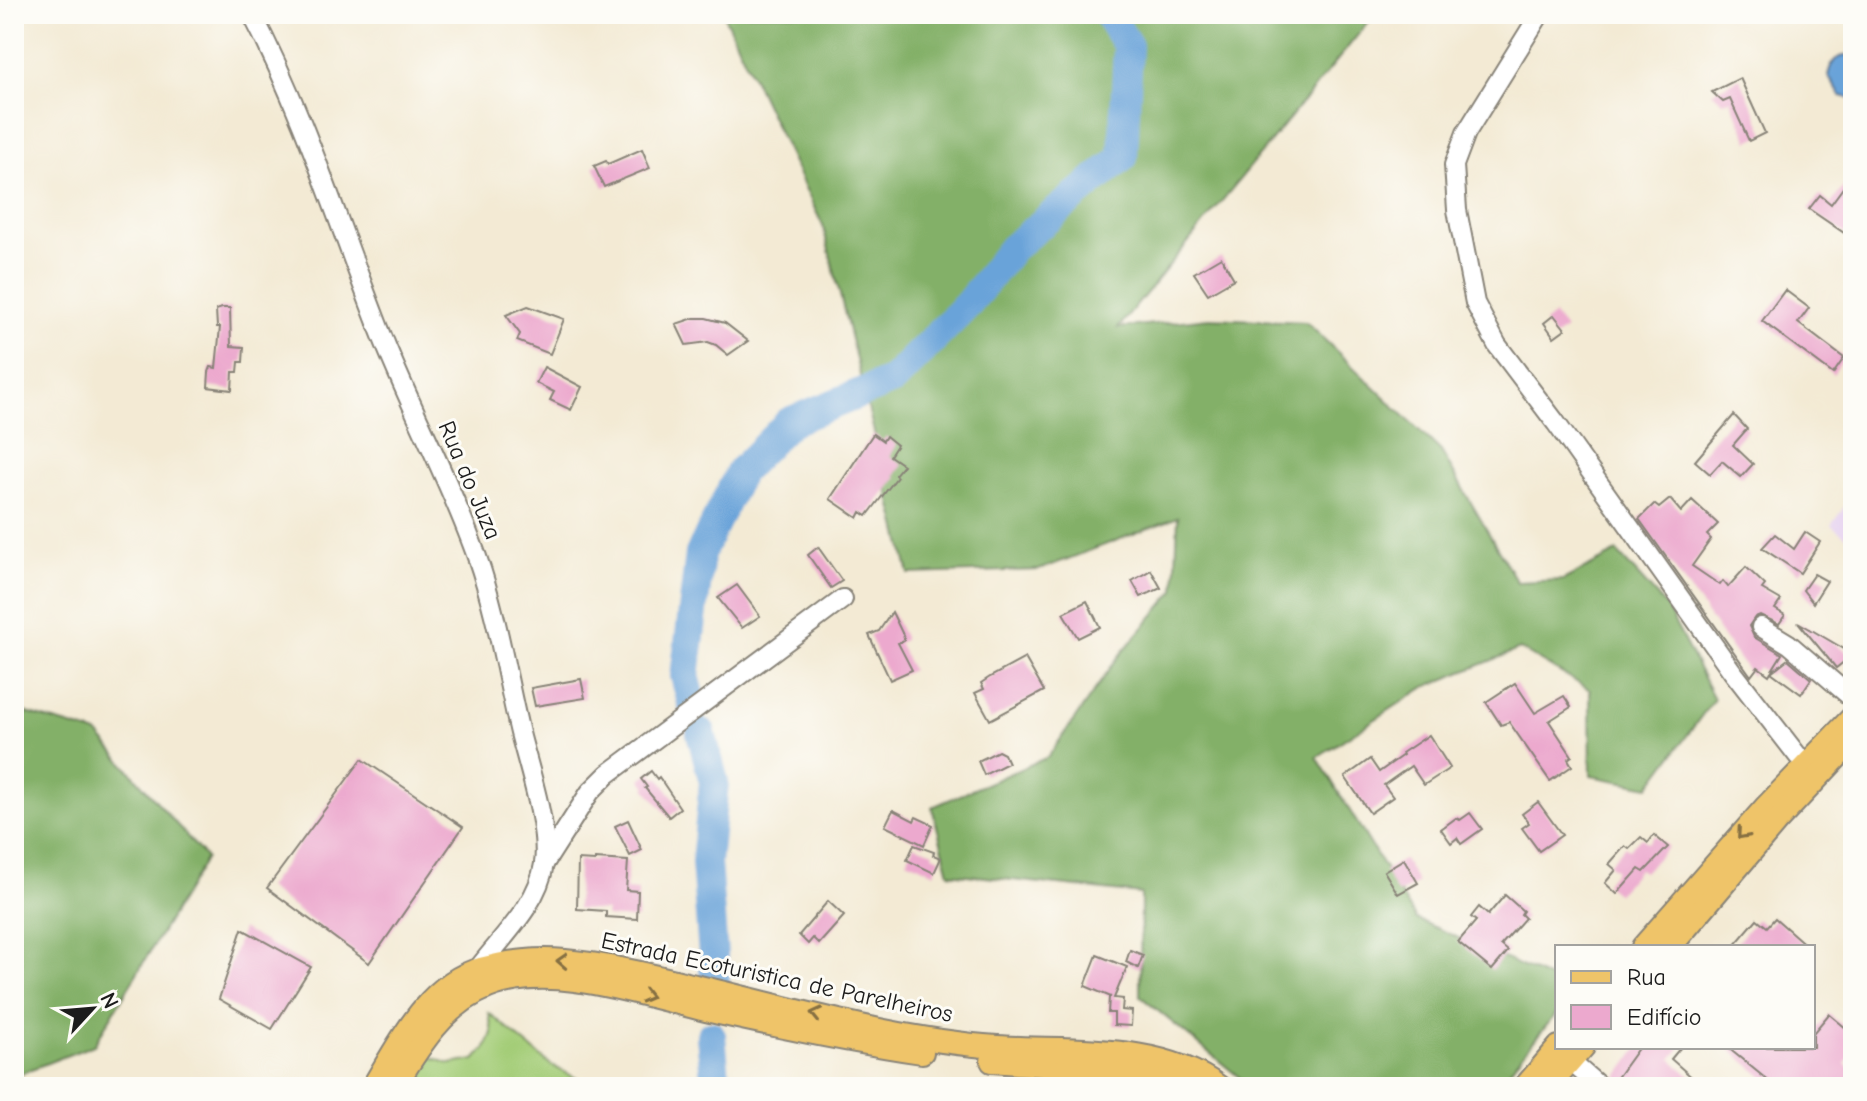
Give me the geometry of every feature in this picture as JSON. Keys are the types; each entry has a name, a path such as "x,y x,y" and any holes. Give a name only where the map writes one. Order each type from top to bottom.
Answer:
{"main road":[{"path":"1672,945 1771,815 1805,765 1853,717"},
{"path":"1645,945 1771,815 1853,740"},
{"name":"Estrada Ecoturistica de Parelheiros","path":"394,1087 437,995 477,970 534,960 580,962 648,974 909,1036 995,1047 1152,1056 1182,1065 1219,1087"},
{"path":"474,994 477,970"},
{"name":"Estrada Ecoturistica de Parelheiros","path":"373,1087 417,1034 474,994 509,980 574,980 892,1048 951,1057 1163,1074 1188,1087"},
{"path":"1525,1087 1567,1051"},
{"path":"1548,1087 1567,1051"}],"street":[{"name":"Rua do Juza","path":"252,14 289,87 380,332 458,506 477,559 505,658 541,824 544,864 534,895 477,970"},
{"path":"1540,14 1466,133 1454,165 1457,210 1475,303 1483,323 1512,366 1739,681 1805,765"},
{"path":"544,864 590,792 608,774 843,599"},
{"path":"1761,627 1789,644 1853,699"},
{"path":"1567,1051 1600,1087"}],"shaded area":[{"path":"1853,495 1853,542 1831,525"}],"green space":[{"path":"723,14 1375,14 1118,328 1209,318 1306,322 1441,451 1517,582 1563,580 1617,552 1666,606 1714,699 1649,787 1591,776 1590,690 1520,649 1425,687 1317,757 1416,919 1555,981 1555,1015 1496,1087 1251,1087 1140,996 1141,894 949,873 932,807 1048,757 1118,657 1175,590 1178,517 1039,570 909,574 823,226"},
{"path":"14,709 98,734 206,858 94,1045 14,1076"},
{"path":"489,1013 551,1065 593,1087 409,1087 429,1056 450,1064 475,1060 486,1048 492,1033"}],"water":[{"path":"1848,55 1853,58 1853,99 1841,96 1828,76 1834,62"}],"building":[{"path":"1740,78 1765,133 1749,141 1730,99 1723,102 1712,92"},
{"path":"642,149 650,168 604,187 594,166 606,161 608,164"},
{"path":"1853,174 1853,239 1809,209 1820,195 1831,204"},
{"path":"1221,257 1234,279 1208,294 1194,273"},
{"path":"1785,290 1809,308 1798,323 1844,358 1833,374 1762,321"},
{"path":"528,306 564,319 550,354 517,341 520,334 506,315"},
{"path":"230,308 231,346 244,347 243,362 239,362 238,372 233,372 232,390 208,387 211,367 216,368 220,327 217,327 216,310"},
{"path":"1554,315 1565,329 1554,337 1544,323"},
{"path":"694,318 725,323 748,341 728,355 708,342 686,345 676,324"},
{"path":"544,367 582,387 571,410 550,400 554,392 536,383"},
{"path":"1734,415 1747,429 1733,445 1753,464 1741,477 1722,461 1710,474 1695,461"},
{"path":"873,434 883,441 886,436 897,445 890,456 903,465 867,516 861,512 858,518 830,499"},
{"path":"1670,499 1681,512 1692,500 1718,524 1707,535 1711,539 1692,566 1720,585 1723,581 1728,587 1746,567 1765,585 1762,589 1781,600 1775,609 1785,615 1779,624 1760,615 1749,626 1754,637 1782,654 1769,675 1758,667 1751,676 1639,519 1654,504 1659,508"},
{"path":"1805,532 1820,542 1800,573 1762,548 1775,534 1794,549"},
{"path":"818,547 842,581 831,588 808,555"},
{"path":"1151,570 1161,588 1141,597 1132,581"},
{"path":"1814,574 1827,581 1813,603 1803,590"},
{"path":"737,585 760,616 742,628 718,598"},
{"path":"1087,601 1100,627 1078,638 1063,613"},
{"path":"892,612 904,637 898,643 912,670 890,680 869,635 879,631"},
{"path":"1798,622 1844,649 1850,657 1836,668"},
{"path":"1025,658 1044,691 990,720 975,693 984,689 981,683"},
{"path":"1788,659 1811,679 1801,694 1771,672"},
{"path":"581,679 585,698 535,706 531,688"},
{"path":"1515,683 1535,713 1564,696 1571,707 1549,721 1572,756 1568,759 1572,766 1550,781 1509,722 1501,725 1486,702"},
{"path":"1429,735 1450,768 1424,785 1411,766 1384,785 1393,797 1370,813 1345,777 1370,759 1379,772"},
{"path":"998,751 1004,754 1008,763 984,775 978,761"},
{"path":"362,759 463,827 369,963 267,888"},
{"path":"651,771 657,779 659,777 680,808 669,817 641,779"},
{"path":"1538,802 1562,835 1539,851 1522,828 1529,823 1522,814"},
{"path":"893,810 914,821 916,817 933,825 924,845 885,826"},
{"path":"1470,813 1482,829 1461,844 1457,838 1451,843 1441,829"},
{"path":"628,820 642,850 630,856 615,826"},
{"path":"1654,835 1668,847 1644,872 1639,869 1617,894 1605,883 1616,870 1609,864 1625,846 1629,849 1641,837 1648,843"},
{"path":"914,845 941,858 934,873 907,860"},
{"path":"1404,859 1418,883 1398,894 1384,871"},
{"path":"578,860 628,861 626,890 638,891 637,919 606,917 606,911 577,909"},
{"path":"1505,895 1523,911 1521,914 1525,918 1501,945 1508,951 1492,970 1458,942 1476,921 1471,917 1479,907 1488,915"},
{"path":"828,901 844,916 819,944 813,938 808,944 799,935"},
{"path":"1775,918 1806,945 1735,945 1757,919 1767,927"},
{"path":"242,929 311,967 272,1029 219,999"},
{"path":"1130,950 1143,955 1138,968 1126,962"},
{"path":"1097,955 1127,967 1114,998 1123,999 1122,1010 1132,1011 1131,1026 1114,1025 1114,1013 1108,1013 1111,997 1085,986"},
{"path":"1829,1014 1853,1034 1853,1053 1845,1064 1853,1070 1853,1075 1844,1087 1776,1087 1729,1049 1815,1049 1815,1031"},
{"path":"1638,1049 1679,1049 1671,1059 1703,1087 1627,1087 1616,1079"}],"waterway":[{"path":"693,706 685,676 700,554 740,472 789,422 893,380 969,303 1012,248 1123,157 1128,46 1108,14"},
{"path":"701,733 714,782 706,862 715,982"},
{"path":"711,1036 716,1087"}]}
